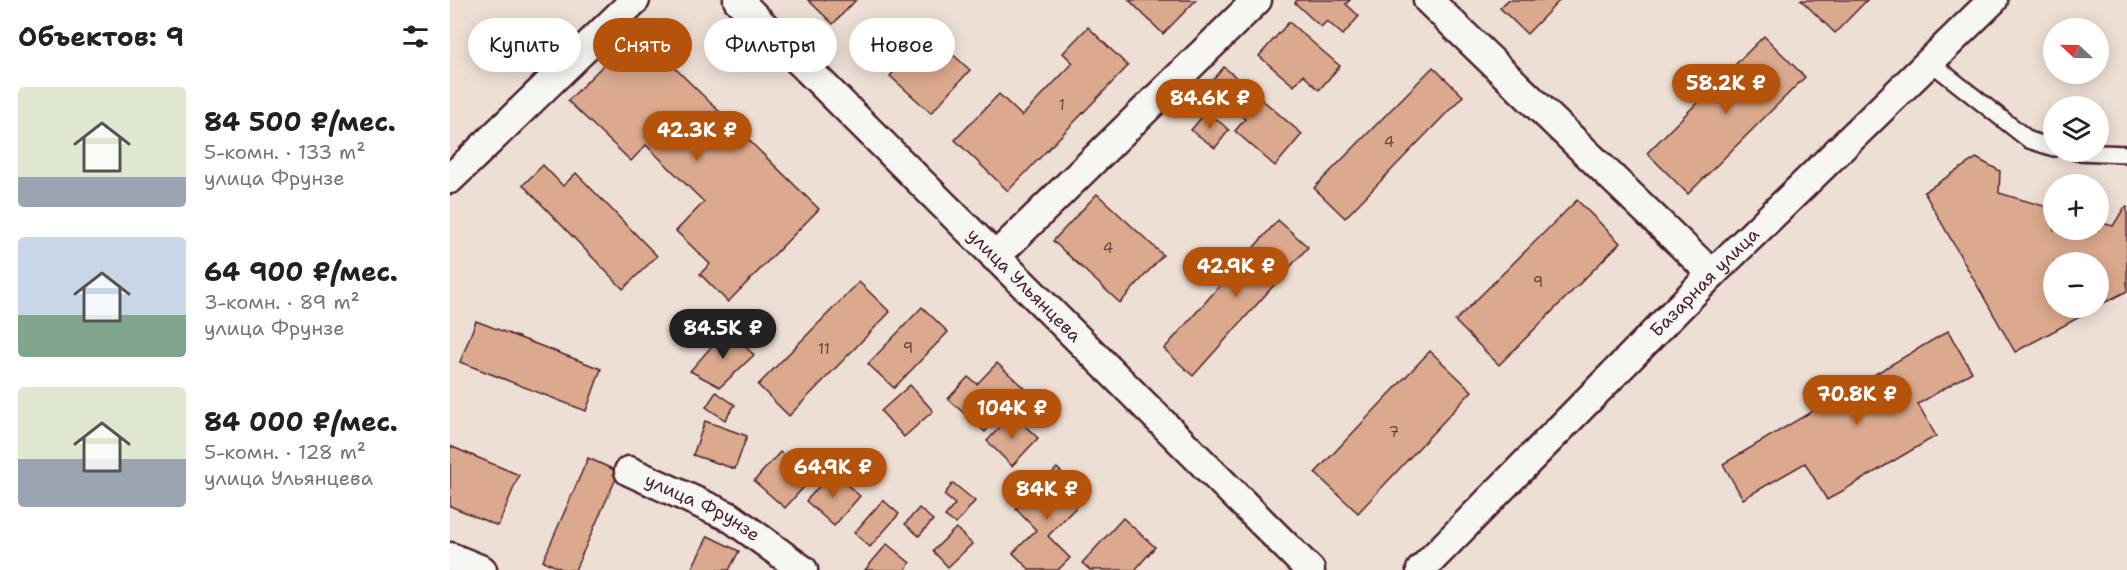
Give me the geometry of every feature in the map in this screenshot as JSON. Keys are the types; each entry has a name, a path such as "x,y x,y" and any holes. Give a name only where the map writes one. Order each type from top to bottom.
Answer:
{"street":[{"path":"450,179 635,0"},
{"name":"улица Ульянцева","path":"738,0 1310,570"},
{"path":"995,257 1257,0"},
{"path":"1428,0 1712,274"},
{"name":"Базарная улица","path":"1421,570 1712,274 1993,0"},
{"name":"улица Фрунзе","path":"629,471 730,517 803,570"},
{"path":"450,557 482,570"}],"lane":[{"path":"1930,62 2029,140 2043,144"},
{"path":"2109,153 2127,154"}],"building":[{"path":"808,0 856,0 837,20 827,18"},
{"path":"1129,0 1196,0 1163,34"},
{"path":"1297,0 1350,0 1346,4 1359,16 1343,35 1327,21 1321,27 1295,3"},
{"path":"1508,0 1560,0 1527,34 1500,8"},
{"path":"1801,0 1867,0 1835,33"},
{"path":"1289,22 1340,66 1319,90 1303,75 1294,86 1259,56"},
{"path":"1088,27 1128,66 1008,191 955,140 999,94 1022,116 1073,63 1063,53"},
{"path":"1764,36 1805,77 1688,194 1647,153"},
{"path":"955,56 970,70 931,113 890,76 894,72 955,72"},
{"path":"1224,67 1302,134 1275,166 1235,131 1245,119 1207,87"},
{"path":"1433,67 1463,96 1345,218 1314,188"},
{"path":"597,72 679,72 819,209 728,302 700,274 710,264 676,231 704,202 646,145 631,161 568,101"},
{"path":"1207,111 1229,130 1215,148 1191,130"},
{"path":"1976,158 2000,171 1999,193 2043,206 2043,240 2109,240 2109,225 2113,226 2124,208 2127,207 2127,291 2109,300 2109,252 2043,252 2043,318 2078,318 2015,352 1924,192"},
{"path":"543,165 563,186 576,173 657,256 623,289 523,185"},
{"path":"1097,194 1163,255 1120,303 1053,241"},
{"path":"1577,200 1620,243 1499,365 1455,321"},
{"path":"1278,220 1308,247 1193,376 1164,349"},
{"path":"859,282 890,312 789,416 758,385"},
{"path":"922,307 948,332 894,388 868,364"},
{"path":"476,321 601,369 586,411 460,362"},
{"path":"727,329 754,355 720,387 690,371"},
{"path":"1948,331 1972,372 1918,404 1936,436 1827,500 1805,463 1743,499 1723,464"},
{"path":"1430,351 1472,391 1358,513 1315,473"},
{"path":"997,363 1024,388 985,432 948,399 968,377 977,384"},
{"path":"910,385 933,411 904,437 881,411"},
{"path":"716,392 735,405 725,420 706,407"},
{"path":"1012,414 1038,438 1012,466 987,441"},
{"path":"705,421 747,436 735,469 693,455"},
{"path":"450,446 519,475 498,526 450,506"},
{"path":"780,452 811,479 785,508 754,481"},
{"path":"588,458 619,472 575,570 564,570 543,561"},
{"path":"1057,468 1086,497 1048,536 1070,558 1058,570 1030,570 1013,553 1036,530 1016,509"},
{"path":"832,472 860,496 834,526 806,501"},
{"path":"953,483 975,501 956,524 945,516 955,504 944,495"},
{"path":"883,500 899,514 870,547 854,533"},
{"path":"919,508 933,520 919,536 905,524"},
{"path":"1123,518 1155,547 1135,570 1090,570 1082,563"},
{"path":"956,528 972,544 948,567 933,551"},
{"path":"708,536 739,551 729,570 692,568"},
{"path":"887,544 910,563 905,570 865,570"}]}
